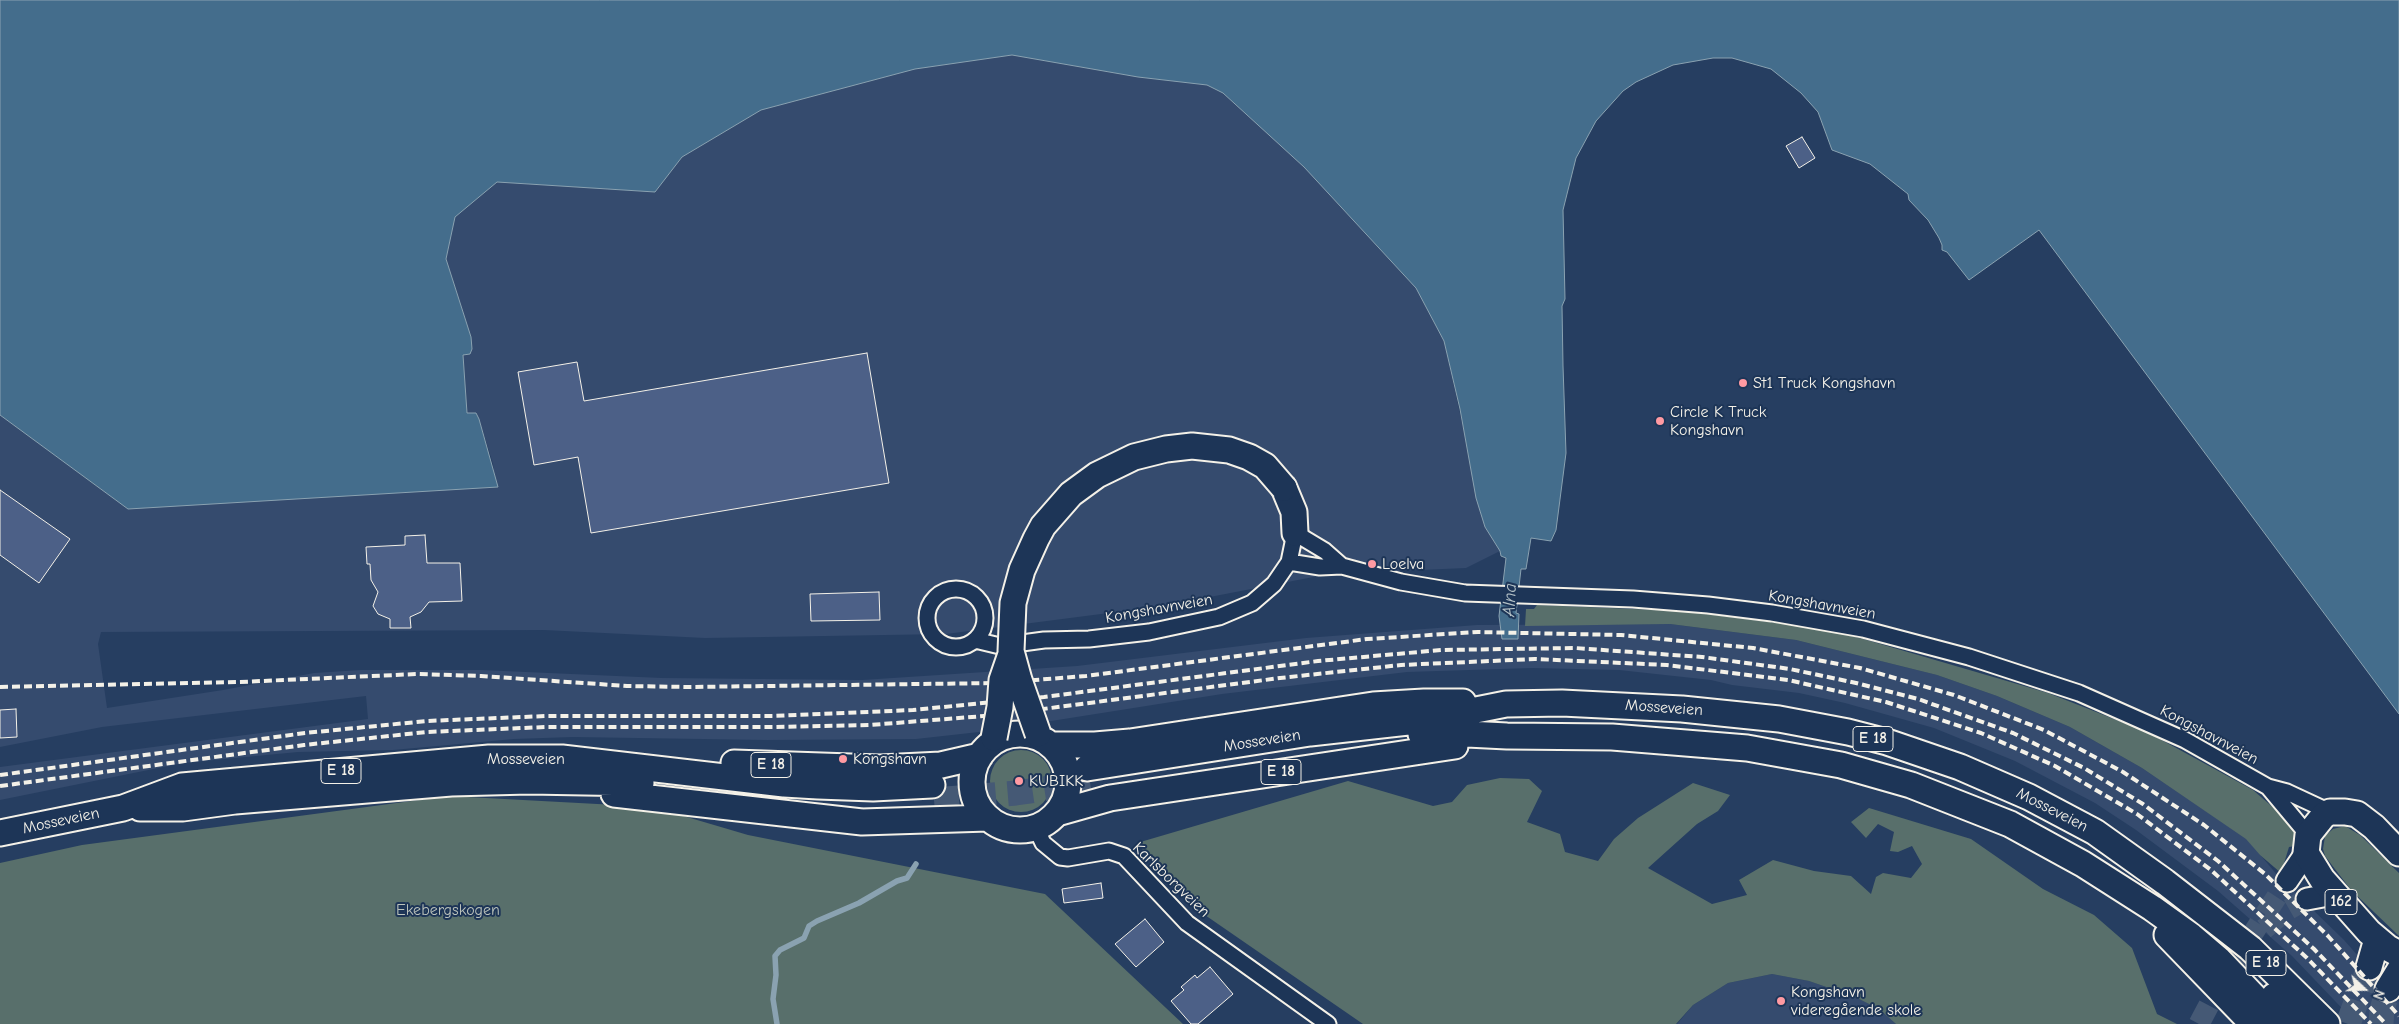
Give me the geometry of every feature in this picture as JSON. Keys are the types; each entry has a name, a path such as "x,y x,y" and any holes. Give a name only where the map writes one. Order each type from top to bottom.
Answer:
{"highway":[{"path":"988,818 978,805 972,788 973,772 989,746 1000,707 1002,680 1011,651 1013,603 1028,554 1044,526 1071,494 1097,475 1121,462 1153,451 1179,447 1206,446 1229,450 1249,457 1265,466 1284,488 1294,512 1295,533"},
{"path":"1011,651 1019,680 1043,739 1059,754 1068,778 1064,802 1057,812"},
{"name":"E 18","path":"562,758 633,754 744,764 880,768 941,765 989,746 1003,737 1016,734 1095,745 1130,742 1398,703 1446,701 1506,704"},
{"name":"Mosseveien","path":"2111,881 2042,841 1980,810 1911,785 1841,765 1747,748 1679,741 1569,736 1507,736 1471,733 1418,734 1088,775 1310,734 1426,720 1506,704 1615,704 1721,712 1811,725 1886,742 1976,774 2058,812 2128,854 2198,909"},
{"name":"E 18","path":"563,783 622,796 862,822 988,818 996,824 1016,830 1036,828 1044,824 1057,812 1110,798 1420,752 1507,736"},
{"name":"Mosseveien","path":"0,833 123,808 182,786 489,758 562,758 784,784 933,792 844,802 621,781 563,783 529,781 451,783 235,801 183,808 123,808"},
{"path":"2307,844 2319,819 2330,812 2346,812 2357,814 2374,827 2399,853"},
{"name":"162","path":"2307,844 2322,880 2377,939 2399,954"},
{"name":"E 18","path":"2111,881 2179,947 2253,1024"},
{"name":"E 18","path":"2111,881 2191,936 2218,959 2280,1024"},
{"name":"E 18","path":"2198,909 2242,963 2301,1024"},
{"name":"E 18","path":"2198,909 2250,948 2328,1024"},
{"path":"2369,967 2377,939"}],"main road":[{"path":"2287,881 2307,844"},
{"path":"2307,899 2334,894"}],"street":[{"name":"Kongshavnveien","path":"975,640 1000,646 1044,640 1115,636 1182,626 1219,617 1243,608 1260,597 1274,584 1289,562 1295,533 1325,551 1342,566"},
{"name":"Kongshavnveien","path":"1289,562 1320,566 1342,566 1432,588 1480,594 1633,599 1729,607 1820,621 1908,640 2036,678 2119,709 2192,744 2268,787 2287,792 2330,812"},
{"path":"956,589 966,590 975,596 980,601 985,616 984,625 975,640 960,646 951,646 936,639 928,625 929,608 939,594 956,589"},
{"name":"Kongshavnveien","path":"985,616 1044,640"},
{"name":"Kongshavnveien","path":"2268,787 2307,844"},
{"name":"Karlsborgveien","path":"1036,828 1043,843 1060,857 1068,858 1110,851 1124,856 1187,923 1328,1024"}],"shaded area":[{"path":"1012,55 1138,77 1207,85 1223,93 1304,167 1416,288 1444,341 1485,527 1500,551 1466,568 1329,574 1163,606 946,634 705,638 544,630 101,632 98,644 107,708 223,690 314,673 361,670 481,670 662,678 862,680 1077,666 1306,638 1477,625 1670,624 1796,640 1937,675 1997,696 2070,727 2142,768 2247,839 2278,876 2344,940 2399,1002 2399,1024 2357,1024 2292,956 2218,891 2136,830 2095,803 2015,761 1934,728 1845,703 1799,693 1732,685 1711,680 1619,670 1532,668 1407,672 1222,694 988,731 916,739 767,740 573,737 514,739 393,750 298,752 183,763 0,800 0,767 368,719 366,696 102,727 0,747 0,415 128,509 495,479 493,464 479,419 476,413 467,413 463,354 470,354 471,337 446,259 455,217 497,182 655,192 682,157 761,110 915,69"},
{"name":"Kongshavn videregående skole","path":"1772,974 1809,981 1855,997 1879,1009 1896,1024 1677,1024 1693,1005 1728,983"}],"green space":[{"path":"1537,605 1683,611 1816,628 1860,638 2048,693 2147,732 2253,790 2283,816 2292,827 2296,839 2295,846 2289,847 2281,873 2260,855 2246,839 2142,768 2070,727 1997,696 1937,675 1796,640 1670,624 1525,626 1526,609 1534,609"},
{"path":"1021,750 1033,752 1043,759 1050,769 1052,781 1050,793 1043,803 1033,810 1021,812 1009,810 999,803 992,793 990,781 992,769 999,759 1009,752"},
{"path":"1500,778 1529,779 1542,791 1527,822 1560,834 1565,852 1598,861 1614,839 1638,818 1693,783 1730,795 1718,811 1697,824 1648,868 1712,904 1747,895 1739,880 1773,860 1814,871 1851,876 1871,894 1876,877 1883,873 1911,878 1922,864 1912,846 1898,852 1890,851 1894,832 1878,824 1866,838 1851,822 1869,808 1971,839 2043,889 2094,915 2132,948 2157,1014 2177,1024 1896,1024 1879,1009 1855,997 1809,981 1772,974 1728,983 1693,1005 1676,1024 1363,1024 1189,904 1137,843 1348,781 1433,806 1452,802 1467,785"},
{"name":"Ekebergskogen","path":"449,796 653,807 748,835 1045,894 1183,1024 0,1024 0,863 82,845"},
{"path":"2345,826 2360,835 2399,873 2399,936 2351,890 2325,856 2323,849 2325,836 2333,829"}],"water":[{"name":"Alna","path":"0,0 2399,0 2399,714 2039,230 1969,280 1947,252 1942,250 1939,238 1928,220 1909,200 1908,194 1870,164 1832,150 1818,112 1801,93 1771,69 1732,58 1713,58 1673,65 1636,82 1623,91 1596,121 1576,158 1563,210 1565,299 1562,306 1566,453 1556,530 1551,541 1531,538 1526,569 1521,569 1516,613 1519,614 1518,639 1502,639 1499,616 1506,558 1501,556 1500,551 1485,527 1476,498 1460,409 1444,341 1416,288 1304,167 1223,93 1207,85 1138,77 1012,55 915,69 761,110 682,157 655,192 497,182 455,217 446,259 471,337 472,349 470,354 463,355 467,413 476,413 479,419 498,487 128,509 0,415"}],"building":[{"path":"1802,137 1815,158 1799,168 1786,146"},
{"path":"867,353 889,483 591,533 578,457 534,465 518,372 577,362 584,401"},
{"path":"0,490 70,539 39,583 0,555"},
{"path":"425,535 427,563 460,563 462,601 429,602 421,612 410,617 411,628 390,628 390,619 378,614 373,606 378,592 371,580 370,564 367,564 366,547 405,545 405,536"},
{"path":"879,592 880,620 811,621 810,594"},
{"path":"16,709 17,737 0,738 0,710"},
{"path":"1101,883 1103,898 1064,903 1062,889"},
{"path":"1145,919 1164,942 1136,967 1115,944"},
{"path":"1210,967 1233,994 1198,1024 1191,1024 1171,1001 1184,990 1181,987 1195,975 1197,978"}],"waterway":[{"path":"777,1024 773,999 776,975 775,956 780,950 804,938 809,926 817,921 859,903 897,881 907,878 916,864"}],"tunnel":[{"path":"934,800 1016,793 1090,782"},
{"path":"2199,1024 2220,984 2287,881"},
{"path":"2264,929 2286,911 2307,899"},
{"path":"2348,1024 2369,967"},
{"path":"2381,1024 2382,1010 2388,989"}],"railway":[{"path":"0,687 240,682 417,674 481,676 627,686 690,687 997,683 1086,676 1367,639 1478,632 1621,635 1753,648 1860,668 1954,695 2044,730 2123,772 2204,825 2265,874 2328,936 2399,1016"},
{"path":"0,775 305,733 427,721 547,716 773,716 913,710 1044,697 1318,661 1441,650 1575,648 1702,657 1790,669 1918,699 2013,733 2084,768 2143,804 2218,861 2314,949 2386,1024"},
{"path":"0,786 304,745 427,732 546,727 870,725 997,715 1280,678 1401,665 1535,659 1667,665 1788,680 1886,702 1981,733 2055,766 2137,814 2211,870 2307,958 2371,1024"}],"place":[{"name":"St1 Truck Kongshavn","path":"1743,383"},
{"name":"Circle K Truck Kongshavn","path":"1660,421"},
{"name":"Loelva","path":"1372,564"},
{"name":"Kongshavn","path":"843,759"},
{"name":"KUBIKK","path":"1019,781"},
{"name":"Kongshavn videregående skole","path":"1781,1001"}]}
